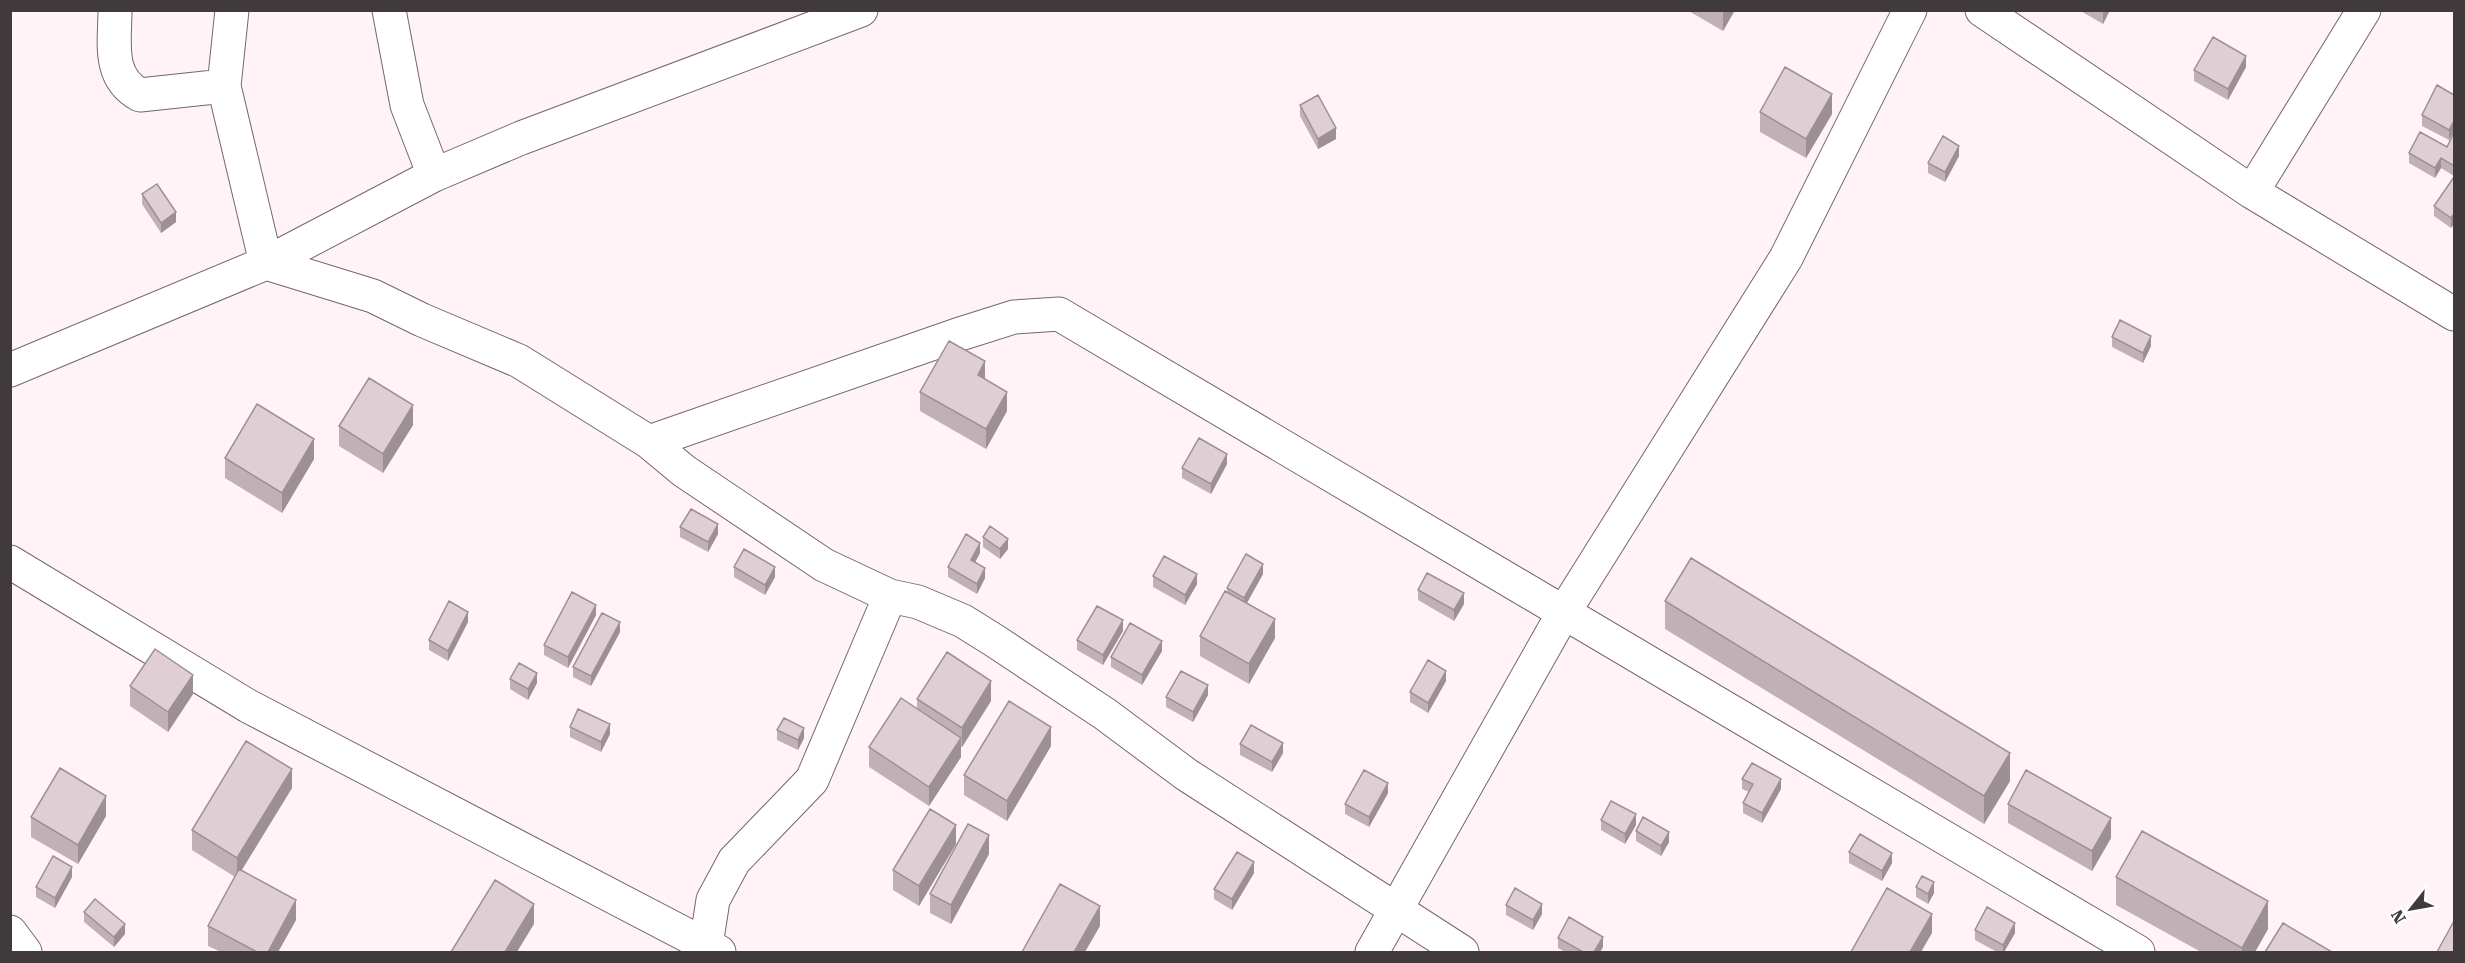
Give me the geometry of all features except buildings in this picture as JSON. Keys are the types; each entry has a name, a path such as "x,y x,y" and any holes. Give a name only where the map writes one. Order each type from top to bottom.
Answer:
{"street":[{"path":"115,10 114,62 128,88 140,95 224,86"},
{"path":"232,10 224,86 266,263"},
{"path":"389,10 407,105 434,175"},
{"path":"10,370 266,263 434,175 521,138 861,10"},
{"path":"1372,952 1563,612 1786,258 1910,10"},
{"path":"1982,10 2252,192 2454,314"},
{"path":"2252,192 2364,10"},
{"path":"266,263 373,296 422,320 519,361 650,442 684,471 824,565 890,596 918,602 963,621 995,641 1105,714 1187,775 1462,952"},
{"path":"650,442 1014,317 1059,314 2138,952"},
{"path":"10,562 248,706 709,950 713,900 734,861 812,780 890,596"},
{"path":"10,932 25,952"}]}
